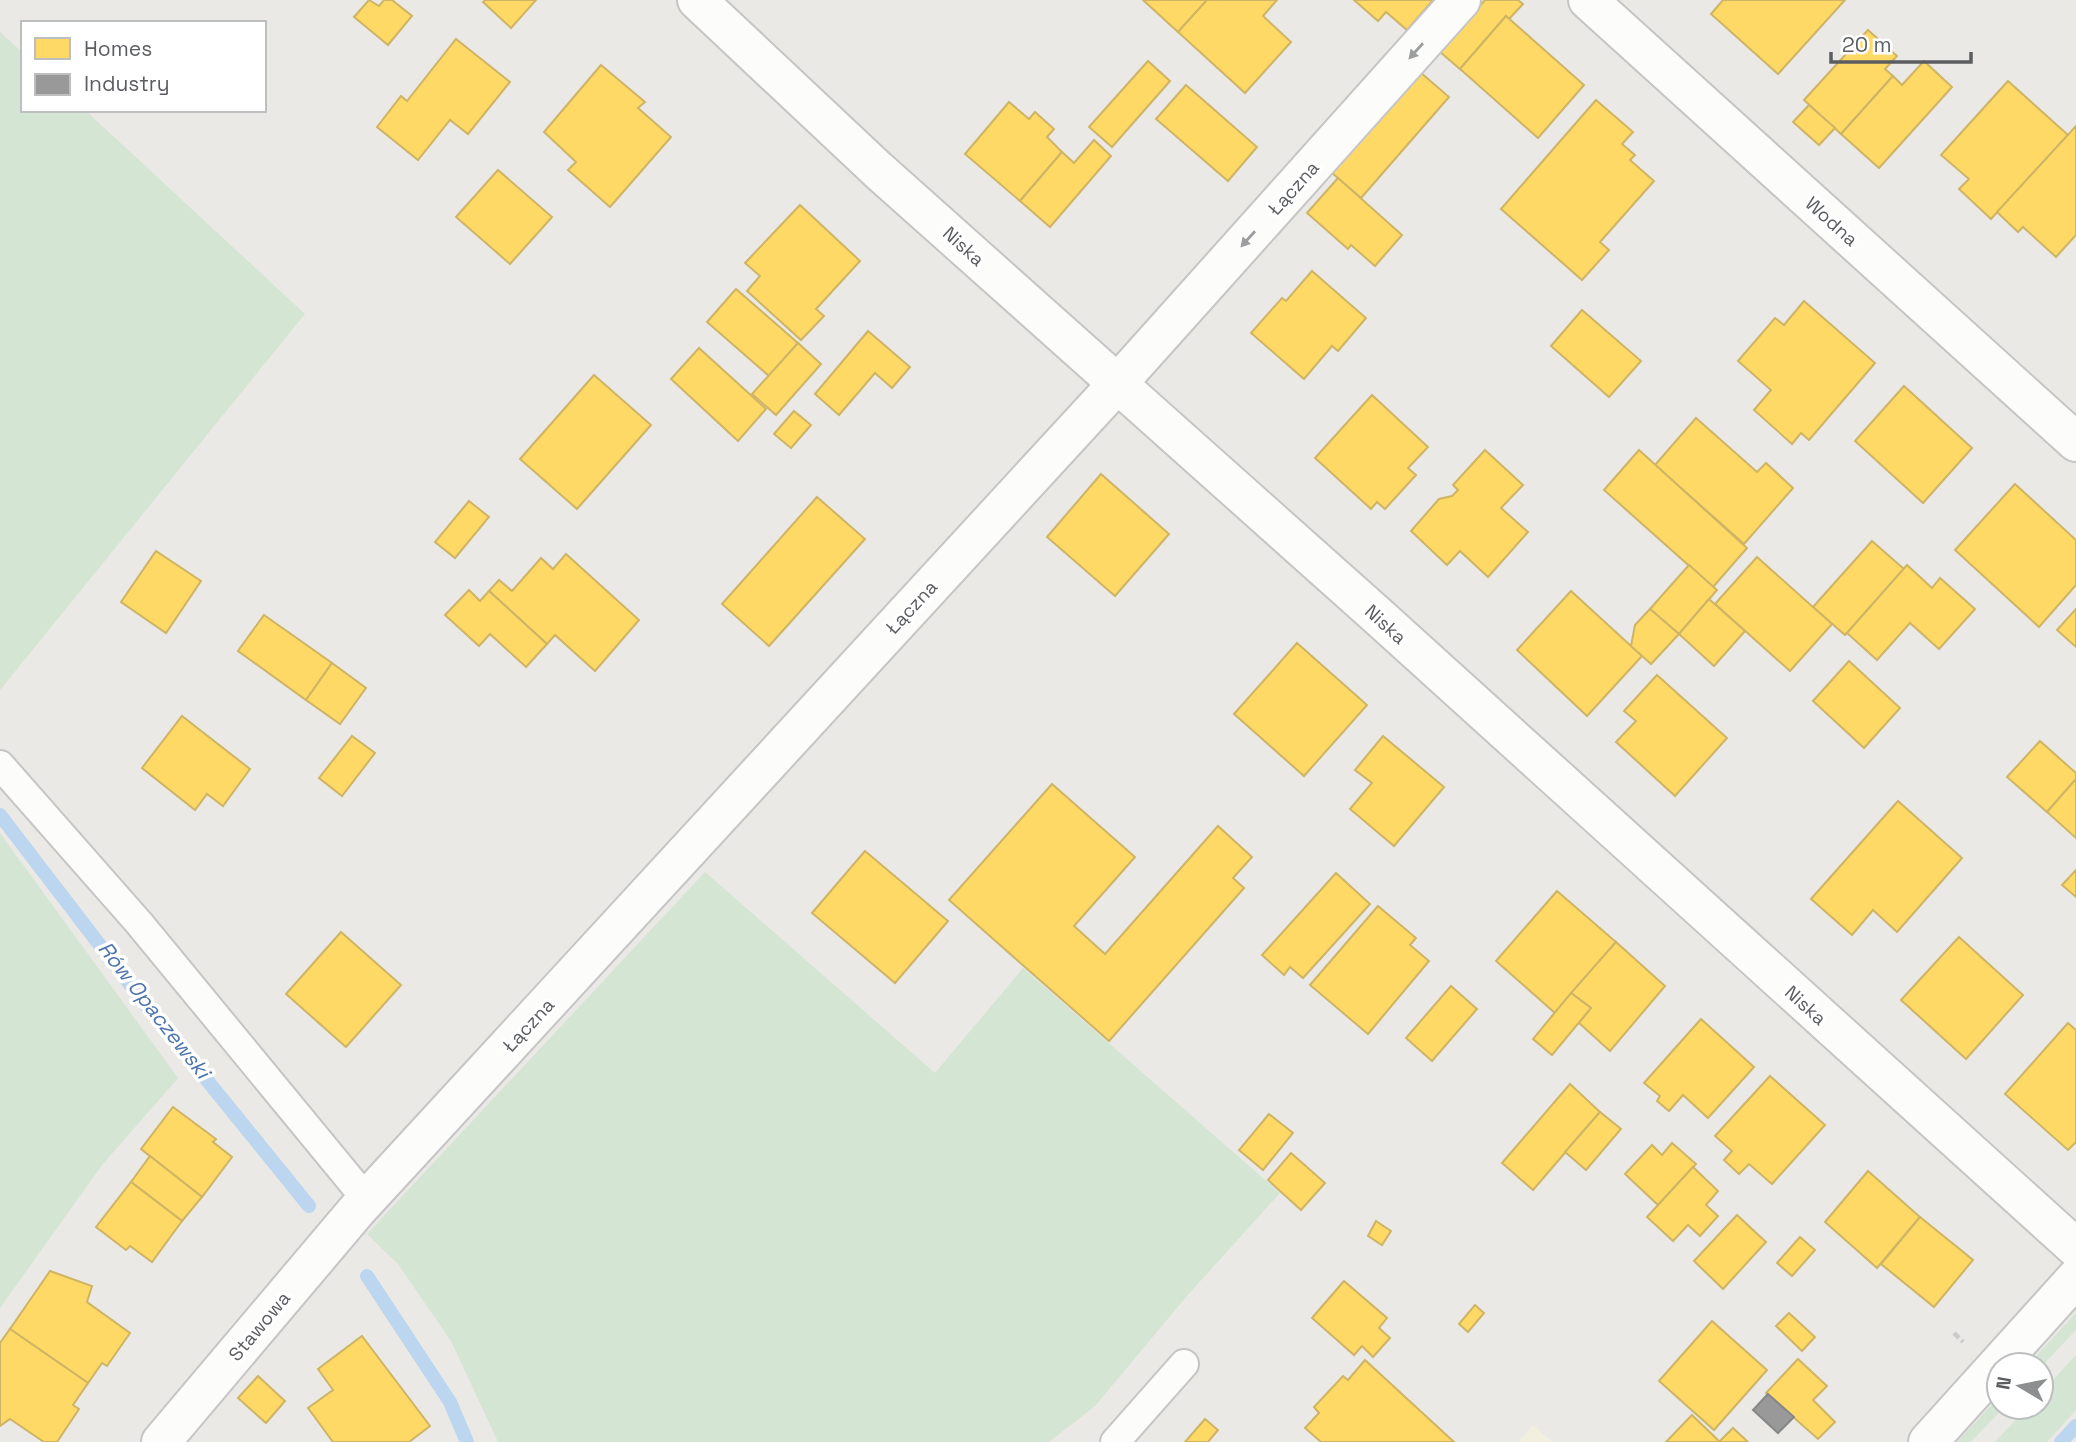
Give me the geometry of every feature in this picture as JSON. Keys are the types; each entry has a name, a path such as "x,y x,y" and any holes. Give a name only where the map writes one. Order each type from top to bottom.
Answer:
{"street":[{"name":"Niska","path":"697,0 878,170 1118,383 2076,1248"},
{"name":"Łączna","path":"362,1205 1118,383 1461,0"},
{"name":"Wodna","path":"1588,0 2076,442"},
{"name":"Stawowa","path":"161,1442 362,1205"},
{"path":"1928,1442 2076,1278"}],"lane":[{"path":"0,765 139,923 362,1205"},
{"path":"1115,1442 1184,1364"}],"shaded area":[{"path":"1533,1425 1552,1442 1518,1442"}],"green space":[{"path":"0,32 21,51 21,112 87,112 305,314 0,690"},
{"path":"0,833 178,1078 102,1165 0,1308"},
{"path":"705,872 935,1073 1023,968 1280,1193 1186,1297 1095,1406 1049,1442 498,1442 451,1341 398,1264 367,1234"},
{"path":"2076,1313 2076,1330 2055,1352 2041,1351"},
{"path":"2076,1355 2076,1410 2047,1442 1995,1442 2015,1421 2055,1421 2055,1378"},
{"path":"1985,1412 1985,1421 1991,1421 1971,1442 1957,1442"}],"building: Homes":[{"path":"369,0 379,6 384,0 392,0 412,16 388,45 354,17"},
{"path":"536,0 511,28 483,2"},
{"path":"1143,0 1207,0 1178,32"},
{"path":"1207,0 1277,0 1263,16 1291,42 1245,93 1178,32"},
{"path":"1354,0 1433,0 1407,30 1386,12 1378,21"},
{"path":"1485,0 1518,0 1523,4 1509,19 1506,16 1460,69 1440,52"},
{"path":"1723,0 1845,0 1778,74 1711,14"},
{"path":"1506,16 1584,85 1538,138 1460,69"},
{"path":"1868,30 1897,56 1885,69 1893,76 1841,134 1804,100"},
{"path":"456,39 510,82 468,134 450,120 418,160 377,127 401,96 407,101"},
{"path":"1148,61 1170,81 1112,147 1089,127"},
{"path":"1924,61 1952,87 1879,168 1841,134 1893,76 1902,85"},
{"path":"601,65 645,102 638,108 671,137 610,207 568,170 576,162 544,132"},
{"path":"1420,72 1449,97 1361,198 1332,173"},
{"path":"2008,81 2068,135 1991,219 1959,189 1969,179 1941,155"},
{"path":"1186,85 1257,147 1228,181 1156,119"},
{"path":"1596,100 1633,132 1622,144 1635,155 1630,160 1654,181 1600,242 1609,250 1582,280 1501,209"},
{"path":"1009,102 1029,119 1035,112 1054,129 1047,137 1062,152 1020,201 965,154"},
{"path":"1809,105 1835,128 1819,145 1793,122"},
{"path":"2076,126 2076,235 2056,257 2023,227 2018,232 1997,212"},
{"path":"1094,140 1111,156 1050,227 1020,201 1062,152 1074,163"},
{"path":"498,170 552,217 510,264 456,217"},
{"path":"1338,178 1402,235 1375,266 1351,245 1348,249 1307,213"},
{"path":"800,205 860,261 816,309 824,316 801,340 747,291 760,276 745,263"},
{"path":"1312,271 1366,318 1338,351 1332,346 1304,379 1251,333 1282,298 1286,301"},
{"path":"736,289 798,343 769,376 707,322"},
{"path":"1804,301 1875,363 1809,440 1801,433 1792,444 1754,410 1771,390 1738,361 1775,318 1784,325"},
{"path":"1582,310 1641,361 1609,397 1551,346"},
{"path":"868,331 910,367 892,388 875,373 839,415 815,394"},
{"path":"798,343 821,364 776,415 752,394"},
{"path":"699,348 766,409 738,441 671,379"},
{"path":"594,375 651,425 577,509 520,459"},
{"path":"1904,386 1972,448 1923,503 1855,441"},
{"path":"1372,395 1428,447 1408,468 1416,475 1385,509 1377,502 1371,509 1315,458"},
{"path":"794,411 811,425 791,448 774,434"},
{"path":"1696,418 1757,472 1766,463 1793,488 1744,544 1655,465"},
{"path":"1485,450 1523,485 1501,508 1528,532 1488,577 1460,551 1447,565 1411,531 1439,499 1452,496 1458,490 1453,485"},
{"path":"1639,450 1747,548 1713,587 1604,490"},
{"path":"1101,474 1169,534 1115,596 1047,537"},
{"path":"2015,484 2076,540 2076,585 2039,627 1955,550"},
{"path":"817,497 865,539 769,646 722,604"},
{"path":"469,501 489,517 455,558 435,542"},
{"path":"1872,541 1904,569 1845,635 1813,607"},
{"path":"156,551 201,581 166,633 121,602"},
{"path":"566,554 639,620 595,671 555,635 547,644 489,591 499,580 512,591 541,558 553,569"},
{"path":"1757,557 1832,624 1790,671 1715,604"},
{"path":"1689,565 1717,590 1679,634 1650,609"},
{"path":"1907,565 1932,588 1940,578 1975,609 1939,649 1910,623 1877,660 1847,633"},
{"path":"469,590 480,601 489,591 547,644 526,667 490,634 479,646 445,615"},
{"path":"1571,591 1642,656 1587,716 1517,650"},
{"path":"1709,599 1745,631 1714,666 1679,634"},
{"path":"1650,609 1679,634 1651,664 1631,646 1635,625"},
{"path":"2076,609 2076,647 2057,630"},
{"path":"264,615 332,663 306,700 238,651"},
{"path":"1297,643 1367,705 1304,776 1234,714"},
{"path":"1849,661 1900,708 1864,748 1813,701"},
{"path":"332,663 366,688 340,724 306,700"},
{"path":"1657,675 1727,738 1675,796 1616,742 1636,721 1624,711"},
{"path":"182,716 250,769 223,806 207,794 195,810 142,768"},
{"path":"352,736 375,753 342,796 319,778"},
{"path":"1383,736 1444,787 1394,846 1350,809 1372,783 1355,770"},
{"path":"2040,741 2076,773 2076,779 2047,812 2007,777"},
{"path":"2076,779 2076,838 2047,812"},
{"path":"1052,784 1135,857 1074,926 1105,954 1218,826 1252,857 1233,878 1244,888 1109,1041 949,900"},
{"path":"1898,801 1962,858 1897,932 1873,910 1852,935 1811,899"},
{"path":"865,851 948,921 895,983 812,913"},
{"path":"2076,870 2076,897 2062,885"},
{"path":"1336,873 1370,904 1303,978 1290,967 1284,975 1262,955"},
{"path":"1557,891 1616,942 1555,1013 1496,961"},
{"path":"1378,906 1416,938 1410,945 1429,961 1368,1034 1310,985"},
{"path":"341,932 401,985 346,1047 286,994"},
{"path":"1959,937 2023,995 1966,1059 1901,1000"},
{"path":"1616,942 1665,986 1610,1051 1579,1023 1591,1008 1571,993"},
{"path":"1451,986 1477,1009 1432,1061 1406,1038"},
{"path":"1571,993 1591,1008 1552,1055 1533,1039"},
{"path":"1701,1019 1754,1067 1708,1118 1683,1095 1669,1111 1657,1101 1660,1096 1644,1083"},
{"path":"2068,1023 2076,1030 2076,1142 2068,1150 2005,1094"},
{"path":"1770,1076 1825,1125 1772,1184 1749,1164 1739,1174 1724,1160 1732,1151 1715,1136"},
{"path":"1570,1084 1600,1112 1533,1190 1502,1163"},
{"path":"173,1107 216,1139 213,1142 232,1157 202,1197 141,1149"},
{"path":"1600,1112 1621,1129 1586,1170 1565,1152"},
{"path":"1269,1114 1293,1133 1263,1170 1239,1150"},
{"path":"1672,1143 1696,1164 1658,1205 1625,1174 1652,1145 1662,1155"},
{"path":"1291,1153 1325,1183 1301,1210 1268,1180"},
{"path":"150,1156 202,1197 182,1221 131,1182"},
{"path":"1693,1167 1718,1191 1706,1205 1718,1216 1700,1236 1688,1225 1673,1241 1647,1217"},
{"path":"1868,1171 1920,1217 1877,1268 1825,1222"},
{"path":"131,1182 182,1221 152,1262 130,1246 126,1250 96,1227"},
{"path":"1737,1215 1766,1242 1723,1289 1694,1261"},
{"path":"1920,1217 1973,1260 1934,1307 1881,1264"},
{"path":"1376,1221 1391,1231 1382,1245 1368,1236"},
{"path":"1800,1237 1815,1250 1792,1276 1777,1263"},
{"path":"50,1271 92,1286 87,1302 130,1333 107,1366 102,1363 88,1383 10,1329"},
{"path":"1344,1281 1387,1318 1379,1328 1390,1338 1373,1357 1362,1346 1354,1355 1312,1318"},
{"path":"1475,1305 1484,1313 1468,1332 1459,1324"},
{"path":"1789,1313 1815,1337 1802,1351 1776,1326"},
{"path":"1712,1321 1767,1370 1714,1430 1659,1381"},
{"path":"10,1329 88,1383 73,1405 79,1409 57,1442 44,1442 10,1419 0,1426 0,1343"},
{"path":"362,1336 430,1426 409,1442 333,1442 308,1408 333,1390 318,1369"},
{"path":"1798,1359 1827,1386 1813,1400 1835,1422 1818,1439 1766,1393"},
{"path":"1365,1360 1454,1442 1321,1442 1305,1428 1319,1413 1314,1407 1343,1376 1348,1380"},
{"path":"258,1376 285,1401 266,1423 238,1398"},
{"path":"1692,1415 1720,1442 1666,1442"},
{"path":"1205,1419 1218,1430 1208,1442 1185,1442"},
{"path":"1733,1428 1748,1442 1719,1442"}],"building: Industry":[{"path":"1768,1394 1794,1417 1778,1433 1753,1410"}],"waterway":[{"name":"Rów Opaczewski","path":"0,815 142,1000 309,1206"},
{"name":"Rów Opaczewski","path":"367,1276 450,1402 467,1442"},
{"path":"2061,1442 2076,1426"}]}
